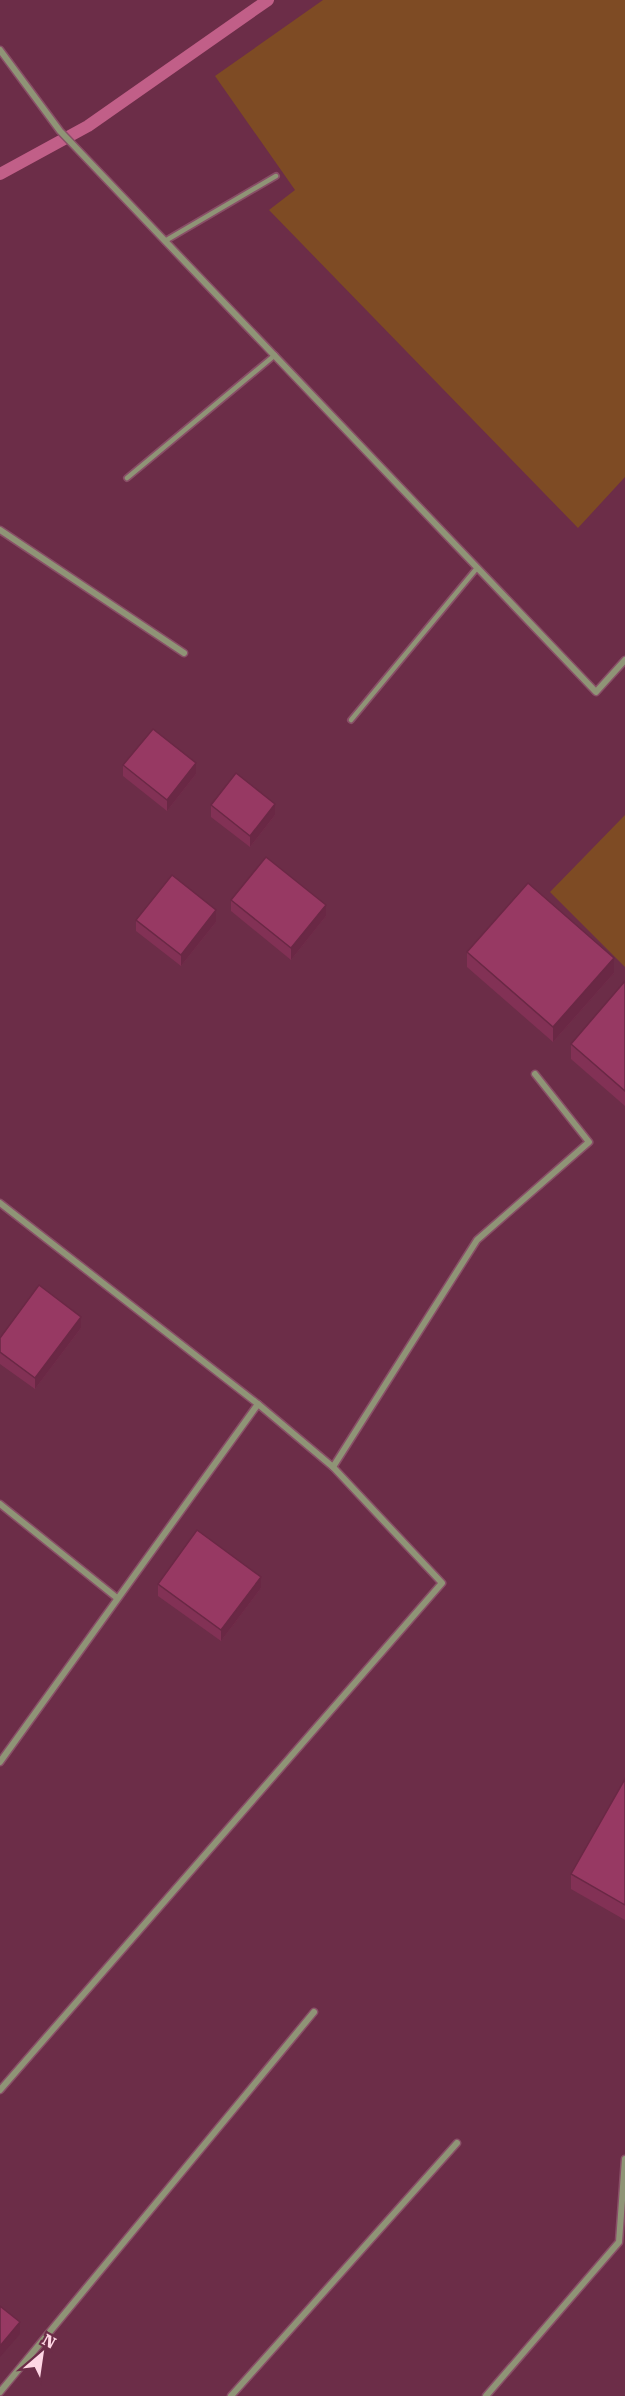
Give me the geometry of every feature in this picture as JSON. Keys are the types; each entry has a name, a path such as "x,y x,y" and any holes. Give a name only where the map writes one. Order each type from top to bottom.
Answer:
{"street":[{"path":"0,50 60,131 77,150 596,692 625,660"},
{"path":"0,530 184,653"},
{"path":"333,1467 477,1240 589,1142 535,1074"},
{"path":"0,1203 258,1404 333,1467 442,1584 0,2090"},
{"path":"0,1762 258,1404"},
{"path":"0,1504 117,1598"},
{"path":"0,2392 314,2012"},
{"path":"231,2396 457,2143"},
{"path":"486,2396 619,2242 625,2159"}],"lane":[{"path":"165,241 276,176"},
{"path":"127,478 274,356"},
{"path":"351,720 477,568"}],"shaded area":[{"path":"323,0 625,0 625,477 578,528 269,210 295,190 215,76"},
{"path":"625,815 625,967 550,892"}],"building":[{"path":"153,729 196,763 167,800 123,765"},
{"path":"236,773 275,804 250,836 211,805"},
{"path":"266,857 326,905 291,948 231,900"},
{"path":"172,875 216,910 181,955 136,920"},
{"path":"528,883 614,958 553,1027 467,952"},
{"path":"625,981 625,1091 571,1044"},
{"path":"39,1285 81,1317 35,1378 0,1352 0,1338"},
{"path":"197,1530 261,1577 221,1630 158,1584"},
{"path":"625,1779 625,1905 571,1874"},
{"path":"0,2306 20,2322 0,2346"}],"waterway":[{"path":"0,174 88,126 268,0"}]}
